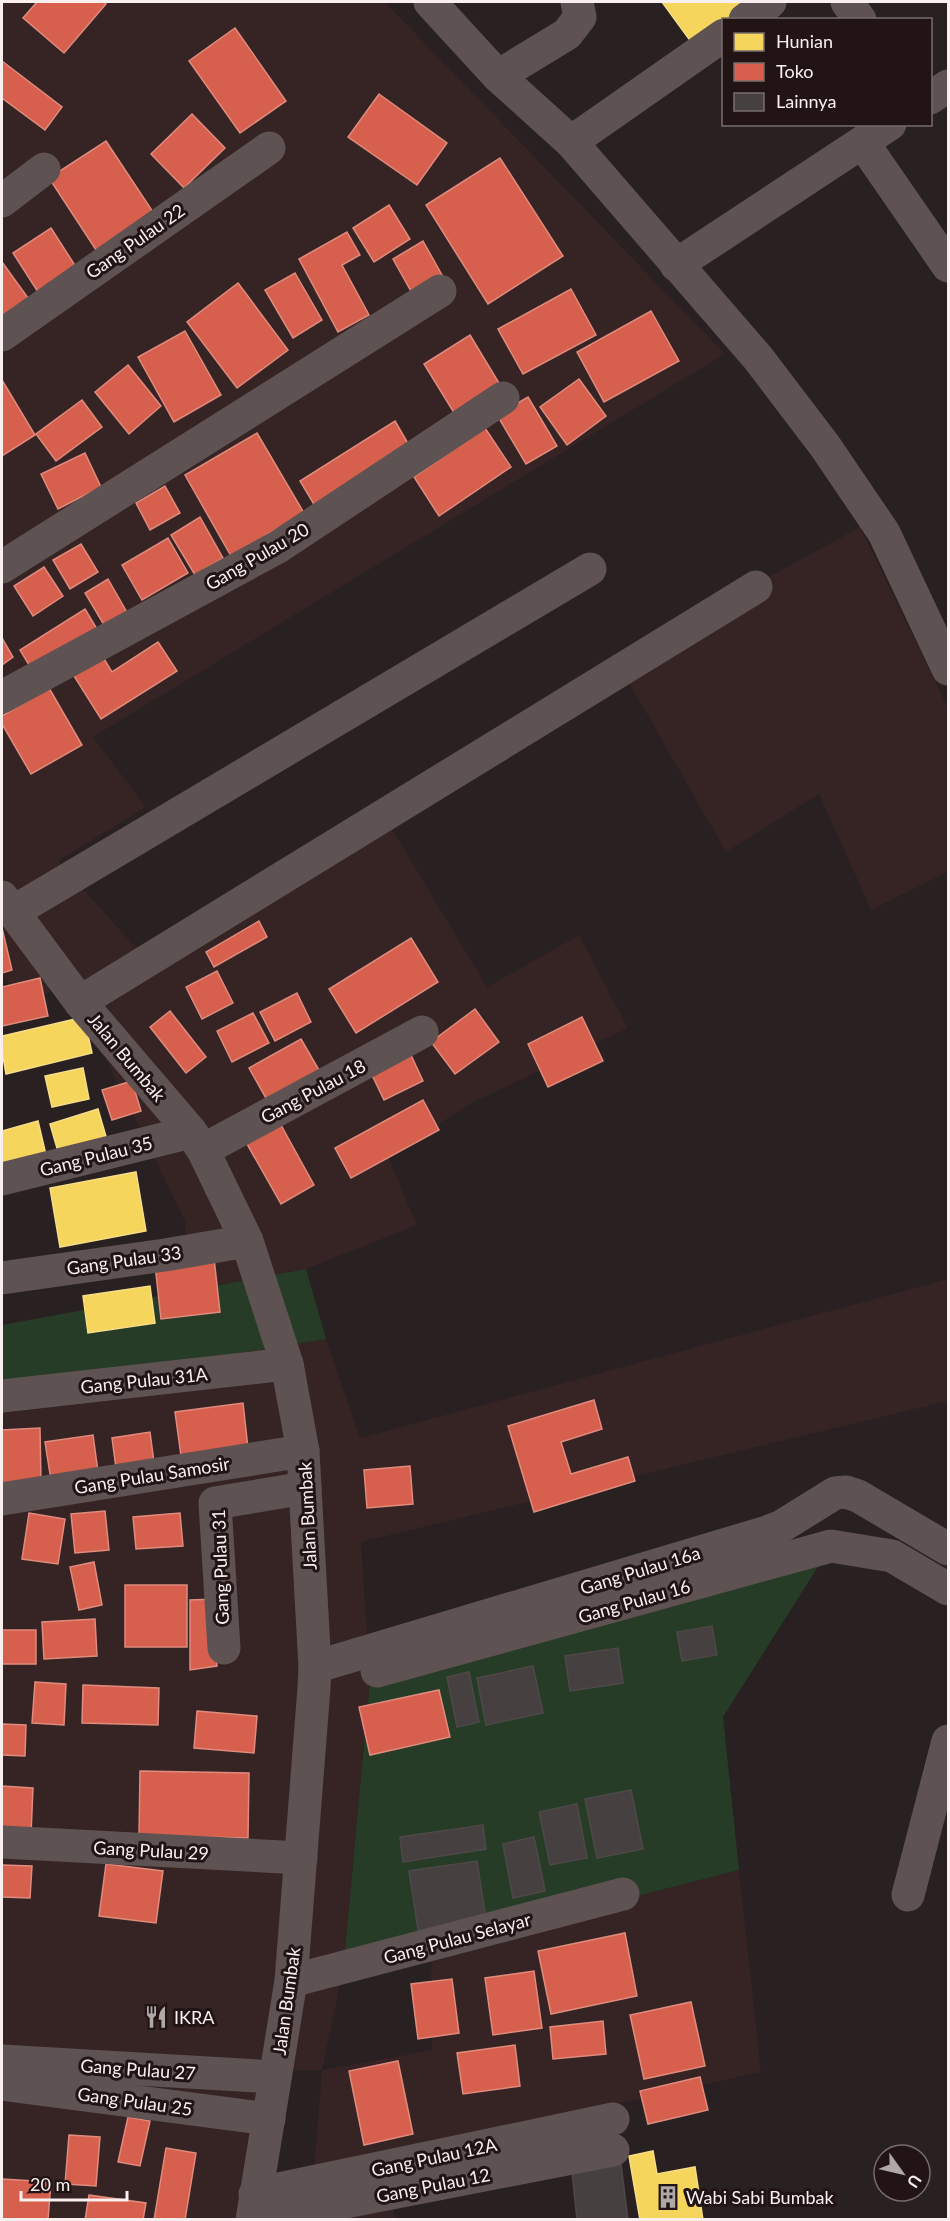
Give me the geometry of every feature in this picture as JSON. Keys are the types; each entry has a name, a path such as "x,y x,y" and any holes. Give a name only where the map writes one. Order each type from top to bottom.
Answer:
{"street":[{"path":"430,2 498,76 571,142 759,358 825,446 884,533 948,669"},
{"path":"498,76 567,34 580,17 577,2"},
{"path":"748,18 770,2"},
{"path":"847,2 859,18"},
{"path":"571,142 722,36"},
{"path":"932,97 948,86"},
{"path":"676,265 887,126"},
{"path":"863,143 948,266"},
{"name":"Gang Pulau 22","path":"2,335 269,148"},
{"path":"2,201 44,168"},
{"path":"2,567 440,291"},
{"name":"Gang Pulau 20","path":"2,697 278,547 503,398"},
{"path":"7,905 590,568"},
{"path":"80,1002 756,587"},
{"name":"Jalan Bumbak","path":"7,905 80,1002 197,1141 247,1241 287,1364 303,1451 315,1678 291,1981 254,2211"},
{"name":"Gang Pulau 18","path":"197,1141 423,1032"},
{"name":"Gang Pulau 35","path":"2,1179 197,1141"},
{"name":"Gang Pulau 33","path":"2,1278 247,1241"},
{"name":"Gang Pulau 31A","path":"2,1396 287,1364"},
{"name":"Gang Pulau Samosir","path":"2,1499 303,1451"},
{"name":"Gang Pulau 31","path":"224,1648 214,1503 305,1488"},
{"name":"Gang Pulau 16a","path":"315,1678 767,1532 782,1526 836,1493 846,1492 858,1496 948,1549"},
{"name":"Gang Pulau 16","path":"315,1678 831,1546 892,1556 948,1589"},
{"path":"908,1895 948,1741"},
{"name":"Gang Pulau 29","path":"2,1842 302,1858"},
{"name":"Gang Pulau Selayar","path":"291,1981 623,1894"},
{"name":"Gang Pulau 27","path":"2,2061 275,2078"},
{"name":"Gang Pulau 25","path":"2,2084 269,2119"},
{"name":"Gang Pulau 12A","path":"254,2211 613,2134"}],"shaded area":[{"path":"2,2 385,2 725,354 93,737 146,807 58,861 140,952 378,806 487,987 579,935 628,1028 468,1105 388,1157 417,1225 306,1269 189,1290 185,1221 69,984 22,1004 2,973"},
{"path":"860,527 948,708 948,872 871,910 819,794 726,852 616,660"},
{"path":"948,1279 948,1401 361,1542 370,1681 343,1971 322,2070 271,2070 253,2219 2,2220 2,1392 326,1339 360,1438"},
{"path":"739,1870 761,2072 382,2156 395,2219 310,2220 322,2070 432,2050 431,1949"}],"green space":[{"path":"306,1269 326,1339 2,1392 2,1325"},
{"path":"831,1546 723,1717 739,1870 343,1971 370,1681"}],"building: Hunian":[{"path":"662,2 755,2 734,18 722,18 722,22 694,46"},
{"path":"84,1017 92,1053 6,1074 2,1036"},
{"path":"83,1068 89,1099 52,1107 45,1076"},
{"path":"98,1109 107,1140 59,1155 50,1124"},
{"path":"38,1121 46,1155 2,1166 2,1131"},
{"path":"136,1172 146,1231 60,1247 50,1188"},
{"path":"150,1286 155,1323 88,1333 83,1296"},
{"name":"Wabi Sabi Bumbak","path":"653,2151 657,2174 695,2167 703,2220 640,2220 629,2156"}],"building: Toko":[{"path":"37,2 103,2 106,4 64,53 23,18"},
{"path":"235,28 286,101 240,133 189,61"},
{"path":"2,61 62,107 45,130 2,98"},
{"path":"379,94 447,143 417,185 348,137"},
{"path":"192,114 225,148 184,188 151,154"},
{"path":"106,141 155,215 98,253 49,178"},
{"path":"500,158 563,256 488,304 426,205"},
{"path":"389,205 410,239 374,262 353,228"},
{"path":"51,228 76,267 38,292 13,253"},
{"path":"347,232 360,255 342,265 369,315 338,332 299,259"},
{"path":"423,241 442,275 412,293 393,259"},
{"path":"2,262 31,302 2,324"},
{"path":"295,273 322,320 293,338 265,290"},
{"path":"238,283 288,350 237,388 187,322"},
{"path":"571,289 596,335 523,374 498,329"},
{"path":"651,311 679,361 604,402 577,352"},
{"path":"185,331 221,395 174,422 138,357"},
{"path":"470,335 502,388 456,416 424,364"},
{"path":"128,365 161,406 129,434 95,392"},
{"path":"579,379 606,416 567,445 540,407"},
{"path":"2,380 35,435 2,456"},
{"path":"528,397 557,446 526,464 497,415"},
{"path":"82,400 102,427 56,461 36,434"},
{"path":"395,421 413,452 318,511 300,481"},
{"path":"485,428 511,467 439,516 414,477"},
{"path":"257,433 304,513 231,556 185,475"},
{"path":"85,453 101,487 58,509 41,474"},
{"path":"165,486 180,513 150,530 136,503"},
{"path":"200,517 223,558 195,575 171,535"},
{"path":"168,538 188,573 142,600 122,565"},
{"path":"81,544 98,572 70,589 53,560"},
{"path":"44,567 63,596 33,616 14,586"},
{"path":"108,579 132,621 110,635 85,593"},
{"path":"85,609 97,629 32,670 20,650"},
{"path":"2,638 13,657 2,665"},
{"path":"158,642 177,671 101,719 69,668 98,649 112,672"},
{"path":"49,688 82,745 31,774 2,724 2,716"},
{"path":"259,921 267,937 214,967 206,952"},
{"path":"2,928 12,970 2,973"},
{"path":"411,938 438,982 356,1033 329,989"},
{"path":"217,971 233,1003 202,1019 186,987"},
{"path":"40,978 48,1016 2,1026 2,987"},
{"path":"297,993 311,1022 275,1041 260,1012"},
{"path":"475,1009 499,1042 455,1074 431,1042"},
{"path":"170,1011 206,1057 186,1073 150,1027"},
{"path":"253,1013 269,1043 232,1062 217,1031"},
{"path":"582,1017 603,1061 548,1087 528,1044"},
{"path":"301,1039 323,1077 271,1107 249,1068"},
{"path":"411,1055 423,1081 384,1100 372,1075"},
{"path":"132,1081 141,1111 112,1120 102,1090"},
{"path":"423,1100 439,1130 351,1178 335,1148"},
{"path":"281,1125 314,1185 281,1204 247,1144"},
{"path":"214,1258 220,1312 161,1319 155,1265"},
{"path":"594,1400 602,1429 561,1442 571,1474 628,1457 635,1481 534,1512 508,1426"},
{"path":"243,1403 248,1448 181,1456 175,1412"},
{"path":"40,1428 41,1482 2,1484 2,1430"},
{"path":"150,1432 155,1470 117,1476 112,1438"},
{"path":"93,1435 99,1479 52,1487 45,1442"},
{"path":"410,1466 413,1504 367,1508 364,1470"},
{"path":"105,1511 109,1550 75,1553 71,1514"},
{"path":"29,1513 65,1519 58,1564 22,1559"},
{"path":"180,1513 183,1546 136,1549 133,1517"},
{"path":"94,1562 102,1605 79,1610 70,1567"},
{"path":"125,1585 187,1585 187,1647 125,1647"},
{"path":"216,1599 217,1666 190,1670 190,1600"},
{"path":"95,1619 97,1656 44,1659 42,1622"},
{"path":"2,1630 36,1630 36,1664 2,1664"},
{"path":"35,1682 66,1684 64,1725 32,1723"},
{"path":"83,1685 159,1688 158,1725 82,1723"},
{"path":"439,1690 450,1737 370,1755 359,1707"},
{"path":"197,1711 257,1716 254,1753 194,1748"},
{"path":"2,1724 26,1725 25,1756 2,1755"},
{"path":"140,1771 249,1773 248,1838 139,1836"},
{"path":"2,1786 33,1788 31,1834 2,1832"},
{"path":"106,1864 163,1871 156,1923 99,1916"},
{"path":"2,1865 32,1866 30,1898 2,1897"},
{"path":"625,1933 637,1996 551,2014 538,1951"},
{"path":"534,1971 542,2028 493,2035 485,1978"},
{"path":"452,1979 459,2033 418,2039 411,1984"},
{"path":"691,2002 705,2066 644,2079 630,2015"},
{"path":"603,2021 606,2054 553,2059 550,2027"},
{"path":"515,2045 520,2086 463,2094 457,2053"},
{"path":"398,2061 413,2134 364,2145 349,2071"},
{"path":"700,2077 708,2110 648,2124 640,2091"},
{"path":"128,2117 150,2121 140,2166 118,2162"},
{"path":"69,2135 100,2137 96,2186 65,2184"},
{"path":"166,2148 196,2153 185,2220 154,2220"},
{"path":"2,2179 51,2182 48,2220 2,2220"},
{"path":"89,2195 146,2203 143,2220 85,2220"}],"building: Lainnya":[{"path":"712,1626 717,1655 682,1661 677,1632"},
{"path":"618,1648 623,1683 570,1691 565,1656"},
{"path":"533,1666 543,1713 486,1725 477,1678"},
{"path":"469,1672 479,1722 457,1727 447,1677"},
{"path":"631,1790 643,1849 597,1858 585,1799"},
{"path":"577,1804 587,1858 550,1865 539,1812"},
{"path":"483,1825 486,1849 403,1862 400,1837"},
{"path":"534,1837 545,1891 513,1898 503,1844"},
{"path":"477,1861 487,1926 419,1936 409,1871"},
{"path":"620,2156 628,2220 577,2220 571,2162"}],"place":[{"name":"IKRA","path":"156,2017"},
{"name":"Wabi Sabi Bumbak","path":"668,2197"}]}
